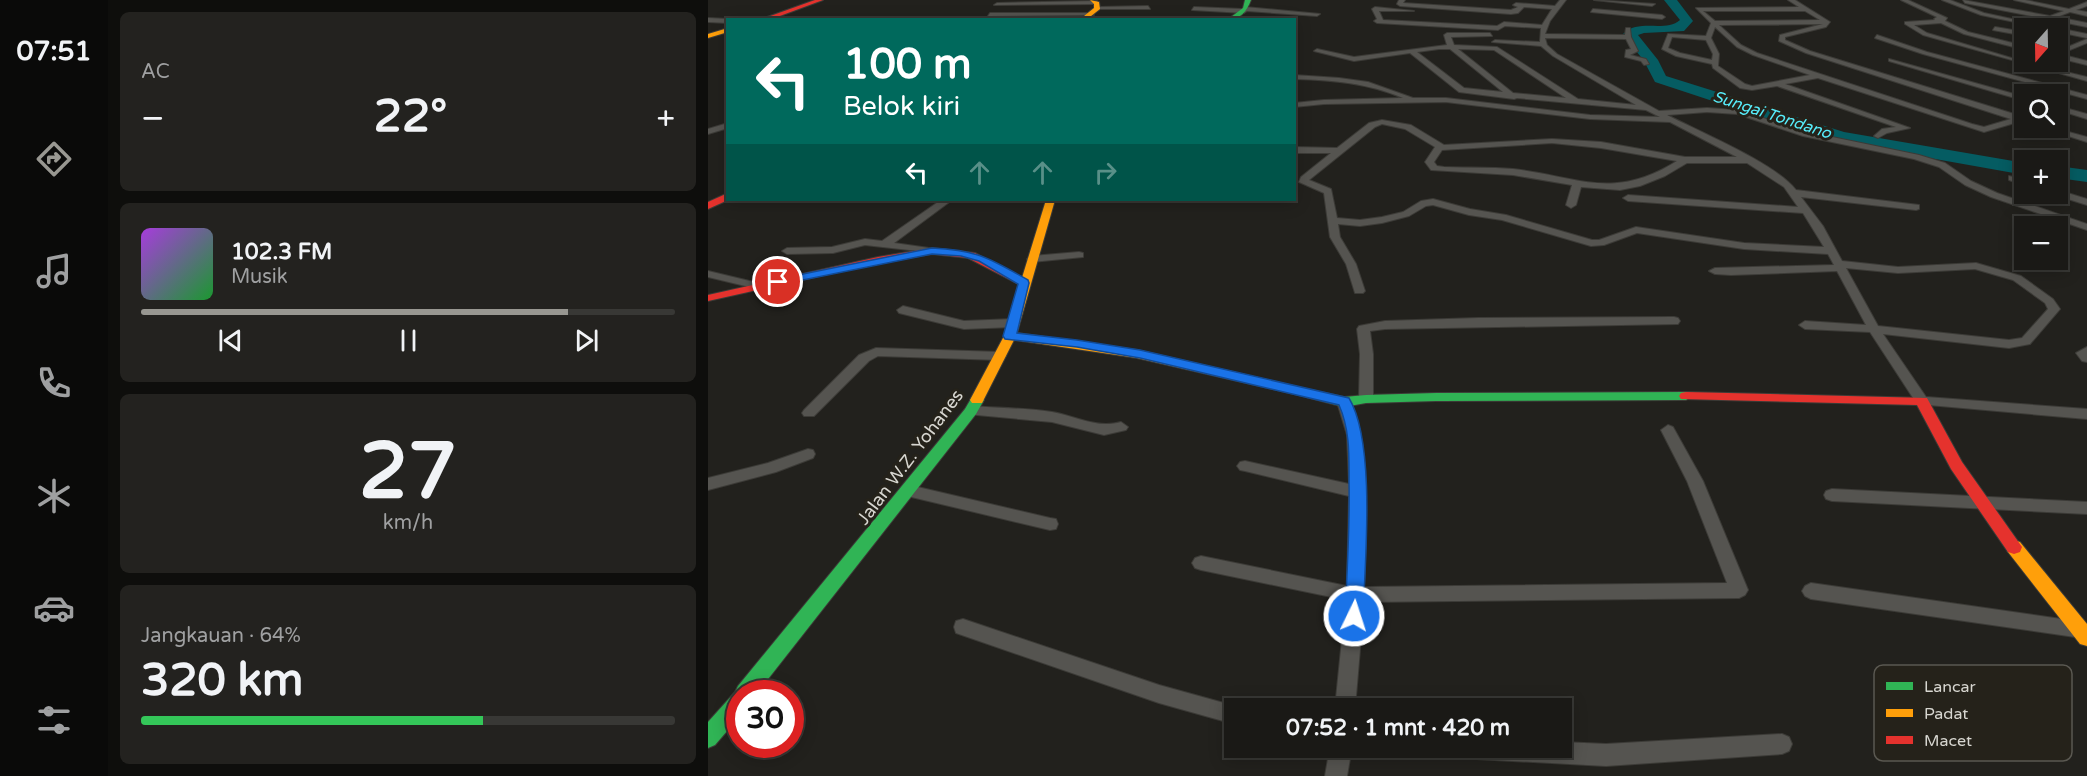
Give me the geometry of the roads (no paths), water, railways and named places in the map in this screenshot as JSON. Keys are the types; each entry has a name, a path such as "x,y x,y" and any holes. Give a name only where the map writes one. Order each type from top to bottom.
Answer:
{"street":[{"path":"768,18 820,0"},
{"path":"1402,0 1401,4 1511,12 1517,11 1522,6"},
{"path":"1448,0 1522,6 1559,4 1544,36"},
{"path":"1597,0 1652,4"},
{"path":"1791,0 1827,22"},
{"path":"1904,0 1919,9 1945,18 1937,19 1940,22"},
{"path":"1945,0 1959,7 2014,20"},
{"path":"2017,0 2087,14"},
{"path":"1611,13 1617,1"},
{"path":"1965,1 2052,18 2085,4"},
{"path":"2074,2 2085,4"},
{"path":"997,5 1092,9"},
{"path":"1808,9 1696,7 1746,50 1984,130 2014,122"},
{"path":"990,15 1148,8"},
{"path":"1194,9 1317,14"},
{"path":"1454,20 1379,21 1375,9 1454,20 1498,28"},
{"path":"1593,11 1662,17"},
{"path":"708,20 726,21"},
{"path":"1454,20 1447,35 1451,47 1514,97"},
{"path":"2068,21 2087,25"},
{"path":"1714,23 1827,22"},
{"path":"1827,22 1824,26 1787,33 1781,39 1808,52 2014,117"},
{"path":"2014,45 1966,33 1940,22 1907,23 1925,34 1942,40 2014,59"},
{"path":"1714,23 1708,38 1716,54 1715,67 1746,87 1756,88 1818,75"},
{"path":"1447,35 1492,35 1504,24 1544,36 1562,60 1654,111 1749,159 1782,180 1818,226 1874,329 1922,401 1934,429 1981,504 2085,633"},
{"path":"1628,28 1628,37 1635,51 1628,51 1627,56 1644,60 1646,64"},
{"path":"1995,29 2013,32"},
{"path":"708,36 726,31"},
{"path":"2068,32 2087,36"},
{"path":"1708,38 1670,35 1665,49 1678,55 1715,63"},
{"path":"1495,42 1544,36 1628,37"},
{"path":"1878,37 1925,53 2086,96"},
{"path":"2068,50 2087,41"},
{"path":"2068,43 2087,48"},
{"path":"1317,51 1353,59 1451,47 1497,49 1577,102"},
{"path":"1413,52 1459,88 1514,97 1654,111 1738,112 1806,134 1916,157 1942,165 1968,183 1994,195 2087,227"},
{"path":"2068,58 2087,63"},
{"path":"1891,60 2014,96"},
{"path":"1855,67 1865,64"},
{"path":"2061,72 2087,79"},
{"path":"1296,76 1362,82 1382,87 1412,100"},
{"path":"1779,84 1906,128 1885,130 1878,136"},
{"path":"2074,100 2086,96"},
{"path":"1296,105 1312,102 1452,100 1628,120 1673,120"},
{"path":"2068,111 2087,117"},
{"path":"1359,291 1351,264 1335,237 1328,191 1304,182 1304,179 1372,125 1386,122 1408,127 1440,147 1578,142 1685,160 1749,159"},
{"path":"708,132 726,126"},
{"path":"2068,134 2087,140"},
{"path":"1440,147 1429,162 1434,168 1511,172 1608,187 1636,185 1664,176 1685,160"},
{"path":"1296,150 1338,151"},
{"path":"1571,205 1577,184"},
{"path":"1794,193 1916,207"},
{"path":"2068,196 2087,202"},
{"path":"708,205 726,197"},
{"path":"1628,198 1805,210"},
{"path":"885,244 946,201"},
{"name":"Jalan W.Z. Yohanes","path":"756,680 971,411 1011,330 1050,201"},
{"path":"1334,221 1360,223 1382,220 1406,214 1424,203 1433,202 1469,212 1511,219 1591,243 1600,243 1636,230 1736,245 1830,251"},
{"path":"787,251 833,250 860,242 971,255 1024,283"},
{"path":"708,297 878,260 932,251"},
{"path":"1032,259 1079,255"},
{"path":"1715,271 1737,273 1796,267 1840,266 1898,270 1961,266 1984,267 2017,278 2049,301 2054,309 2026,341 2015,344 1874,329 1805,325"},
{"path":"708,274 758,286"},
{"path":"903,310 964,325 1011,330 1140,354 1344,402 1366,399 1527,395 1678,395 1922,401 2087,414"},
{"path":"1366,399 1364,370 1366,340 1363,329 1385,325 1478,322 1674,321"},
{"path":"2087,351 2082,353 2087,358"},
{"path":"809,413 864,358 876,352 1000,356"},
{"path":"1344,402 1353,422 1357,492 1356,595 1347,698"},
{"path":"971,411 1052,417 1100,430 1113,430 1121,427"},
{"path":"1201,563 1356,595 1738,590 1695,482 1668,430"},
{"path":"708,484 771,468 808,454"},
{"path":"1245,466 1357,492"},
{"path":"909,491 1050,524"},
{"path":"1832,495 2087,508"},
{"path":"1811,591 2085,633"},
{"path":"963,627 1159,694 1224,711"},
{"path":"708,738 726,717"},
{"path":"1572,753 1606,755 1782,744"},
{"path":"1336,776 1339,758"}],"waterway":[{"name":"Sungai Tondano","path":"1670,0 1687,21 1679,28 1642,29 1630,34 1651,60 1660,79 1840,137 2014,167"},
{"name":"Sungai Tondano","path":"2068,173 2087,176"}]}
